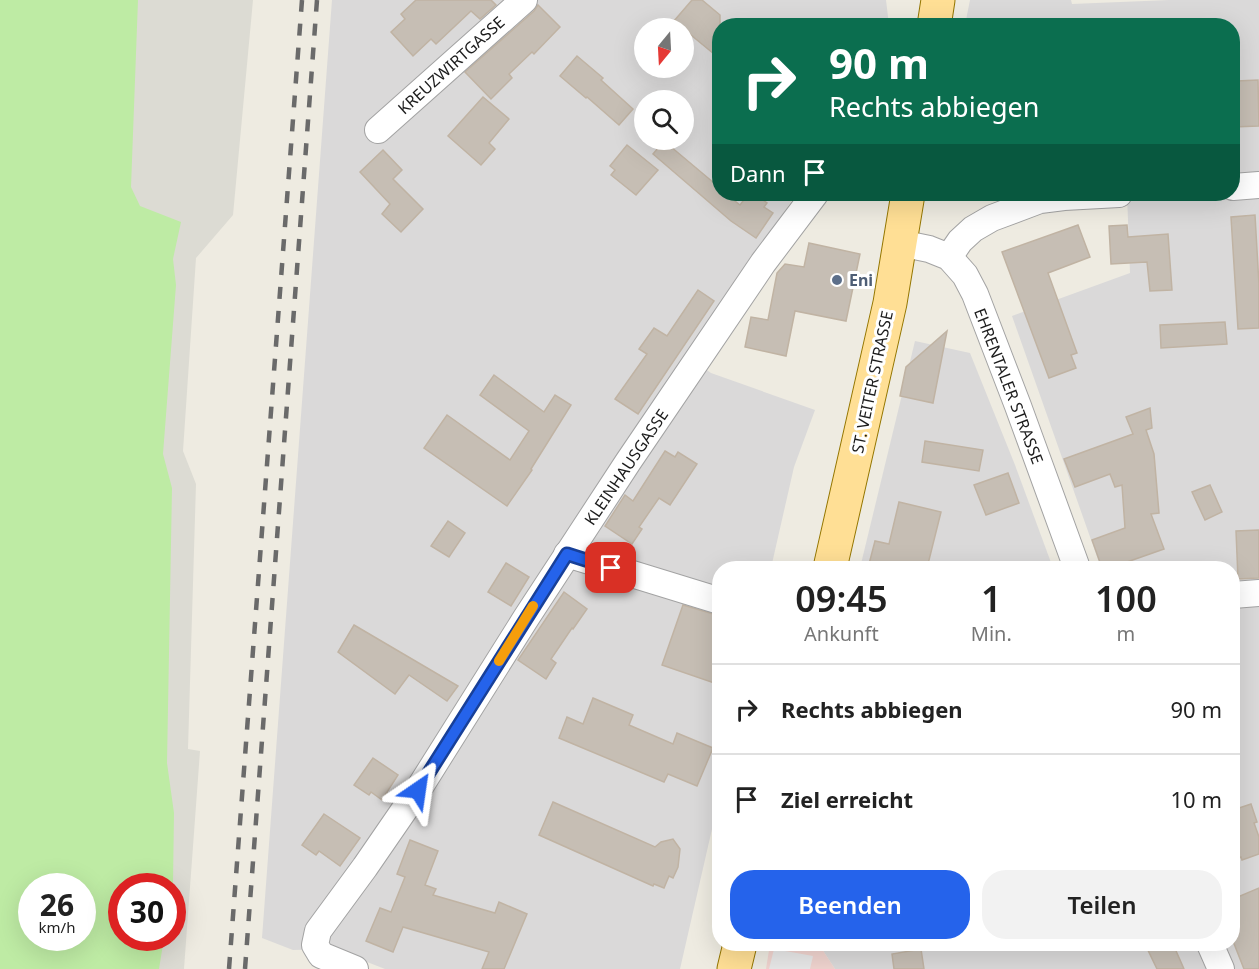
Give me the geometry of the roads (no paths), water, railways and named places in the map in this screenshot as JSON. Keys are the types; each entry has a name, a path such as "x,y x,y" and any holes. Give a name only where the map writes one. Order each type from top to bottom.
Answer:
{"main road":[{"path":"935,18 938,0"},
{"name":"ST. VEITER STRASSE","path":"832,561 890,303 907,201"},
{"path":"734,969 738,951"}],"street":[{"name":"KREUZWIRTGASSE","path":"378,130 524,0"},
{"path":"1240,186 1259,185"},
{"name":"KLEINHAUSGASSE","path":"356,969 321,955 315,945 318,931 418,790 567,554 763,263 810,201"},
{"path":"900,243 929,249 949,257 973,229 992,218 1037,201"},
{"name":"EHRENTALER STRASSE","path":"949,257 965,275 975,294 1074,561"},
{"path":"567,554 712,599"},
{"path":"1240,595 1259,594"},
{"path":"1213,951 1221,969"}],"railway":[{"path":"229,969 302,0"},
{"path":"245,969 317,0"}],"place":[{"name":"Eni","path":"837,280"}]}
